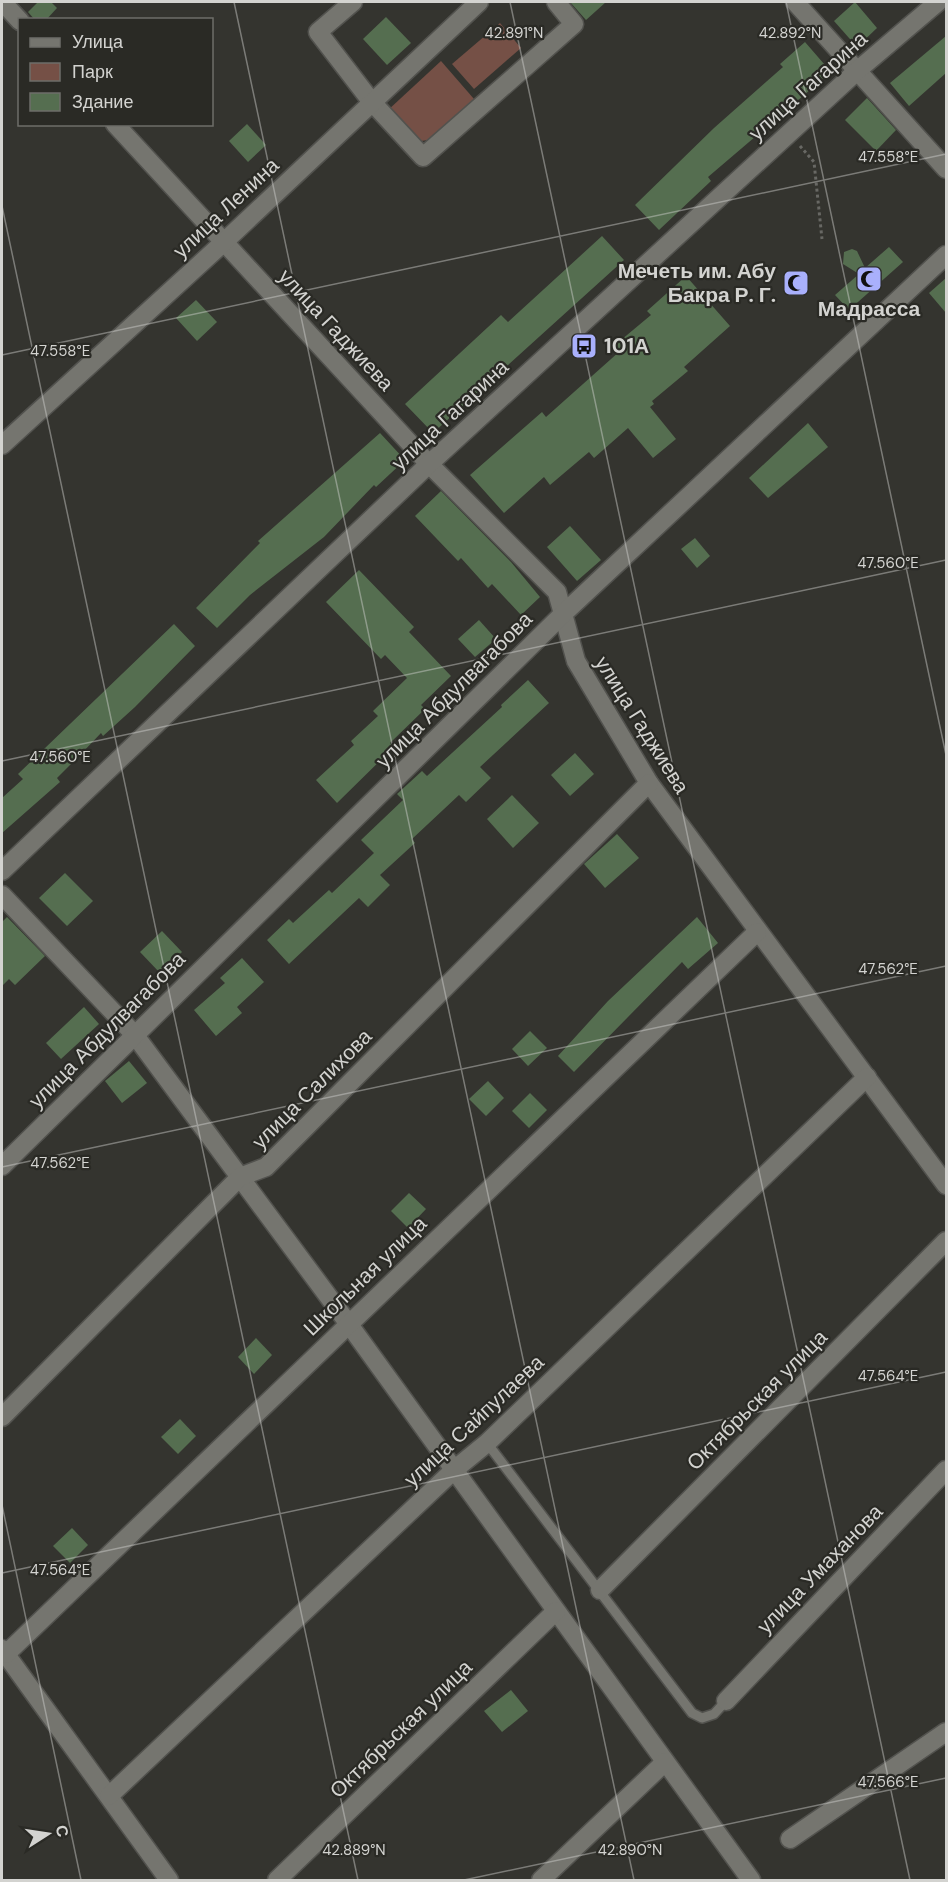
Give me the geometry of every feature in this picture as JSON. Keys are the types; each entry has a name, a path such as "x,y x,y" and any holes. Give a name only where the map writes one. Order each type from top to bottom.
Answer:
{"street":[{"path":"353,2 318,32 370,101 423,157 574,24 556,2"},
{"name":"улица Ленина","path":"2,445 224,242 370,101 479,2"},
{"path":"795,2 946,169"},
{"name":"улица Гагарина","path":"2,872 429,464 858,70 938,2"},
{"path":"7,7 18,19"},
{"name":"улица Гаджиева","path":"117,126 429,464 557,592 576,662 649,783 946,1185"},
{"name":"улица Абдулвагабова","path":"2,1166 563,614 946,255"},
{"name":"улица Салихова","path":"2,1417 240,1177 266,1167 649,783"},
{"path":"2,895 134,1034 348,1323 751,1881"},
{"name":"Школьная улица","path":"4,1651 757,932"},
{"name":"улица Сайпулаева","path":"109,1796 454,1470 486,1443 867,1077"},
{"name":"Октябрьская улица","path":"600,1590 946,1241"},
{"name":"улица Умаханова","path":"726,1701 946,1470"},
{"name":"Октябрьская улица","path":"277,1881 556,1611"},
{"path":"4,1651 169,1881"},
{"path":"790,1839 946,1732"},
{"path":"541,1881 664,1762"}],"lane":[{"path":"486,1443 692,1713 702,1718 709,1717 726,1701"}],"path":[{"path":"790,132 814,162 822,238"}],"green space":[{"path":"500,23 521,48 474,89 452,64"},
{"path":"441,61 474,99 434,139 415,142 387,111"}],"building":[{"path":"38,2 51,2 57,8 48,18 33,18 28,12"},
{"path":"570,2 606,2 586,20"},
{"path":"855,2 877,28 857,47 834,21"},
{"path":"386,17 411,43 387,65 363,39"},
{"path":"946,36 946,73 909,106 890,83"},
{"path":"805,42 831,72 708,177 711,181 659,230 635,205 714,128 783,67 780,64"},
{"path":"867,98 896,130 876,151 845,120"},
{"path":"247,124 266,145 248,162 229,141"},
{"path":"602,236 624,260 433,433 405,404 501,315 508,322"},
{"name":"Мадрасса","path":"889,247 903,262 849,310 835,295 859,274 843,264 844,252 852,249 857,251 865,268"},
{"path":"686,276 730,326 684,367 688,371 652,401 654,404 650,407 676,439 653,458 628,428 594,458 589,452 550,485 544,477 504,513 470,475 542,412 546,417 620,351 615,345 651,315 647,311"},
{"path":"946,278 946,313 929,293"},
{"path":"196,300 217,322 197,341 176,318"},
{"path":"808,423 828,447 768,498 749,478"},
{"path":"380,433 405,460 376,487 374,485 324,537 250,595 217,628 196,608 260,543 258,541"},
{"path":"441,491 511,562 540,597 521,615 492,584 488,588 461,558 458,561 415,516"},
{"path":"570,526 601,560 577,581 547,547"},
{"path":"695,538 710,556 697,568 681,549"},
{"path":"359,570 414,627 409,632 451,676 421,705 425,709 390,743 394,747 337,803 316,780 354,745 351,741 378,716 373,711 407,678 385,655 381,659 326,602"},
{"path":"479,620 496,639 475,657 458,639"},
{"path":"174,624 195,646 135,707 103,736 101,733 57,778 60,782 2,833 2,798 23,779 18,774"},
{"path":"528,680 549,703 480,767 491,778 466,802 459,795 412,839 415,843 380,875 390,885 368,907 359,898 289,964 267,940 289,919 293,923 329,890 332,893 374,853 361,840 403,800 397,794 422,771 427,776"},
{"path":"575,753 594,774 570,796 551,775"},
{"path":"512,795 539,823 513,848 487,819"},
{"path":"617,834 639,858 605,888 584,864"},
{"path":"65,873 93,901 67,926 39,898"},
{"path":"7,917 45,956 15,985 9,979 2,986 2,922"},
{"path":"697,917 718,943 688,969 682,962 574,1072 558,1056 608,1001"},
{"path":"162,931 182,952 160,973 140,952"},
{"path":"242,958 264,982 237,1007 242,1013 216,1036 194,1010 225,983 220,978"},
{"path":"84,1007 99,1024 61,1059 46,1043"},
{"path":"530,1031 547,1048 528,1066 512,1049"},
{"path":"129,1061 147,1083 122,1103 105,1081"},
{"path":"488,1081 504,1098 486,1116 469,1099"},
{"path":"530,1093 547,1110 529,1128 512,1111"},
{"path":"409,1193 426,1209 408,1228 391,1211"},
{"path":"256,1338 272,1355 254,1374 238,1357"},
{"path":"180,1419 196,1436 178,1454 161,1437"},
{"path":"72,1528 88,1545 70,1563 53,1546"},
{"path":"511,1690 528,1711 502,1732 484,1711"}],"place":[{"name":"Мадрасса","path":"869,279"},
{"name":"Мечеть им. Абу Бакра Р. Г.","path":"796,283"},
{"name":"101А","path":"584,346"}]}
